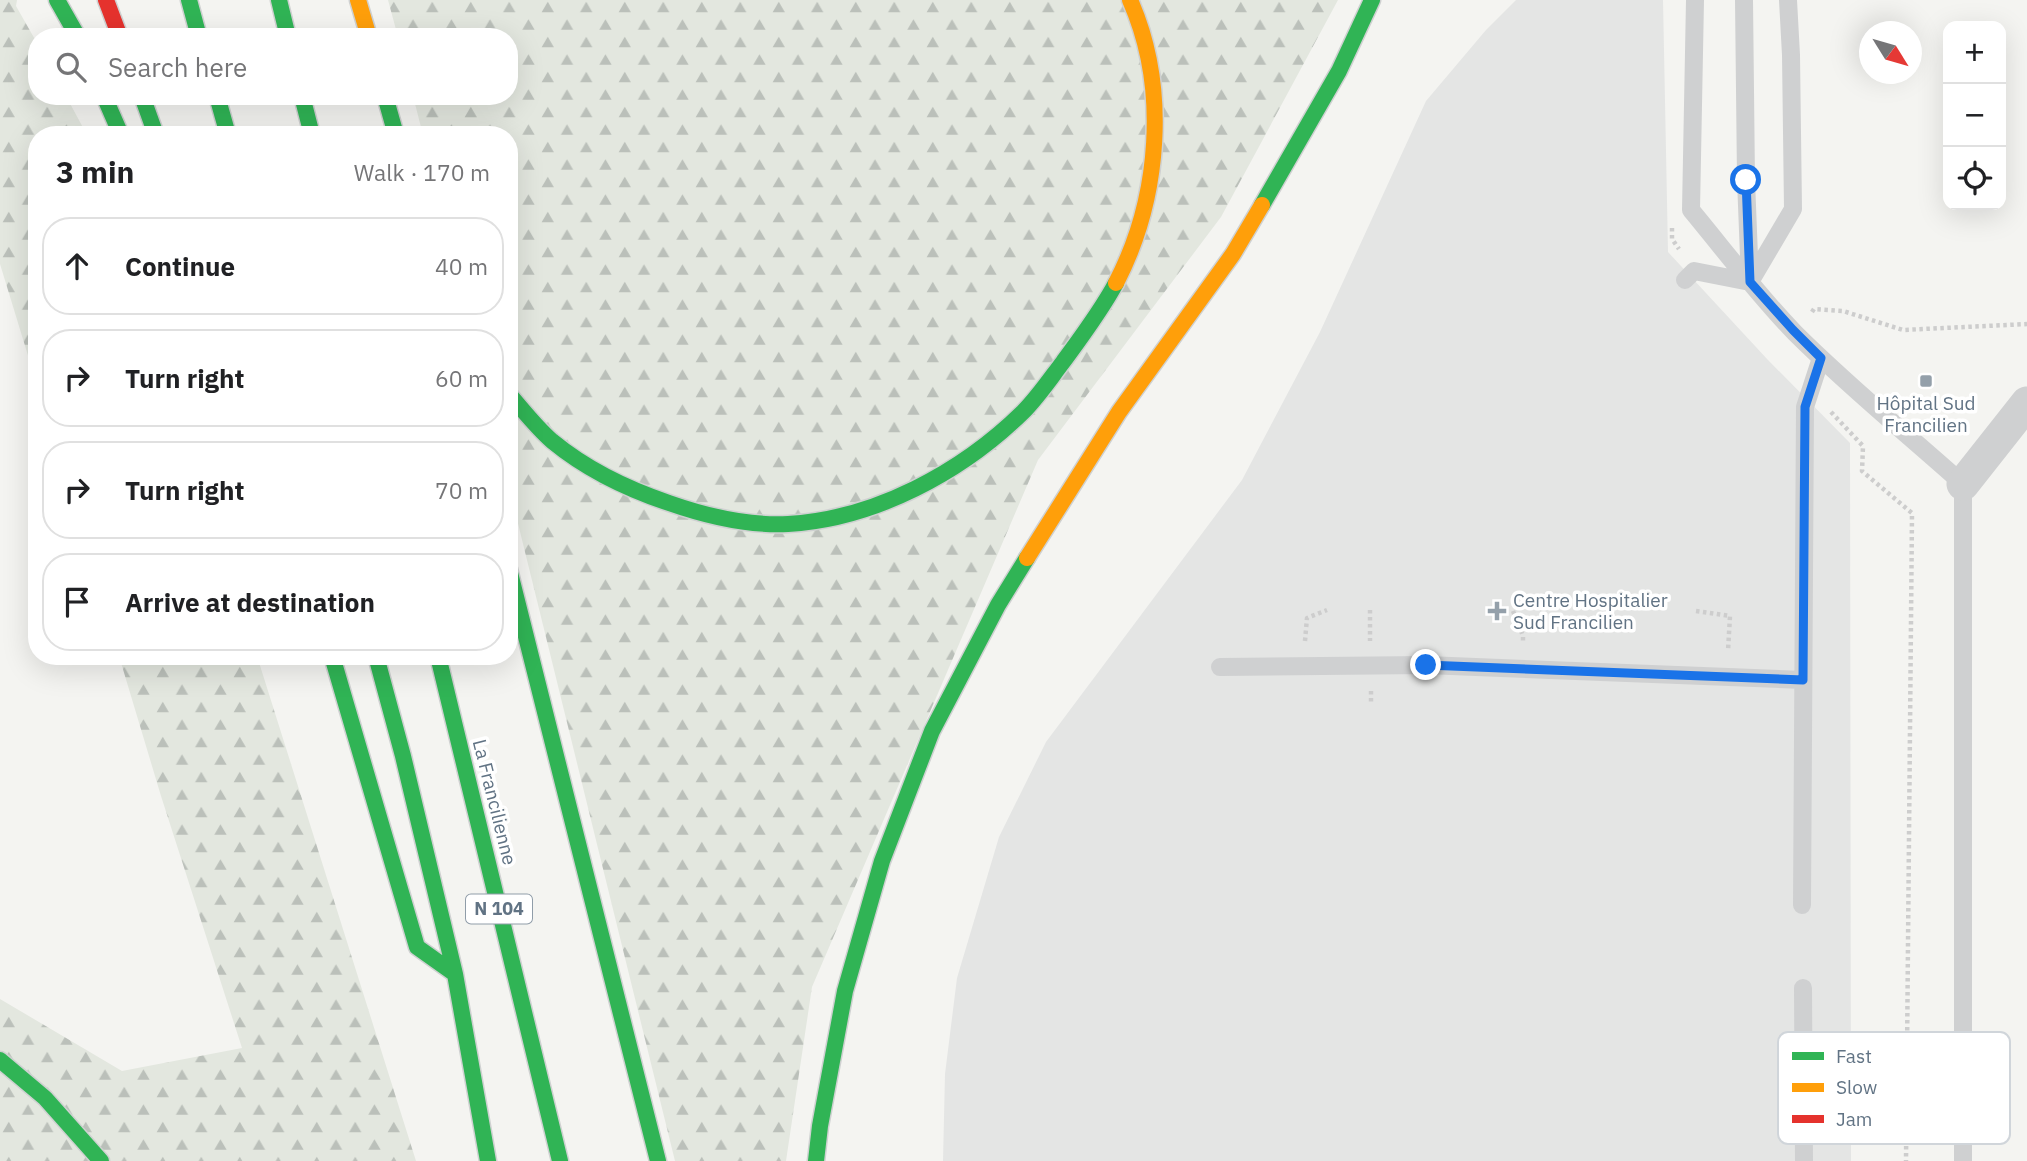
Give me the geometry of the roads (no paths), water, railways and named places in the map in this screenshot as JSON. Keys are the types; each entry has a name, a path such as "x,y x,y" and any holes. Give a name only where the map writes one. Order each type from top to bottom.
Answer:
{"main road":[{"path":"57,0 73,28"},
{"path":"106,0 117,28"},
{"path":"189,0 197,28"},
{"path":"279,0 286,28"},
{"path":"358,0 366,28"},
{"path":"518,404 558,446 609,479 712,517 742,521 779,524 817,522 877,506 906,493 973,453 1024,411 1048,383 1101,308 1137,235 1154,157 1154,103 1152,71 1130,0"},
{"path":"816,1161 845,991 882,861 932,730 998,605 1119,412 1233,254 1339,71 1372,0"},
{"path":"108,105 117,126"},
{"path":"145,105 153,126"},
{"path":"220,105 225,126"},
{"path":"304,105 310,126"},
{"path":"388,105 393,126"},
{"path":"518,605 658,1161"},
{"path":"335,665 417,947 455,974"},
{"name":"N 104","path":"378,665 455,974 488,1161"},
{"name":"La Francilienne","path":"440,665 560,1161"},
{"path":"0,1060 46,1098 101,1161"}],"street":[{"path":"1964,484 2027,403"}],"lane":[{"path":"1695,0 1691,210 1793,330 1964,484 1963,1032"},
{"path":"1744,0 1750,282"},
{"path":"1750,282 1793,209 1788,0"},
{"path":"1685,280 1694,271 1750,282"},
{"path":"1802,905 1805,407 1821,358"},
{"path":"1220,667 1426,665 1803,680"},
{"path":"1803,988 1803,1032"}],"place":[{"name":"Hôpital Sud Francilien","path":"1926,381"},
{"name":"Centre Hospitalier Sud Francilien","path":"1497,611"}]}
